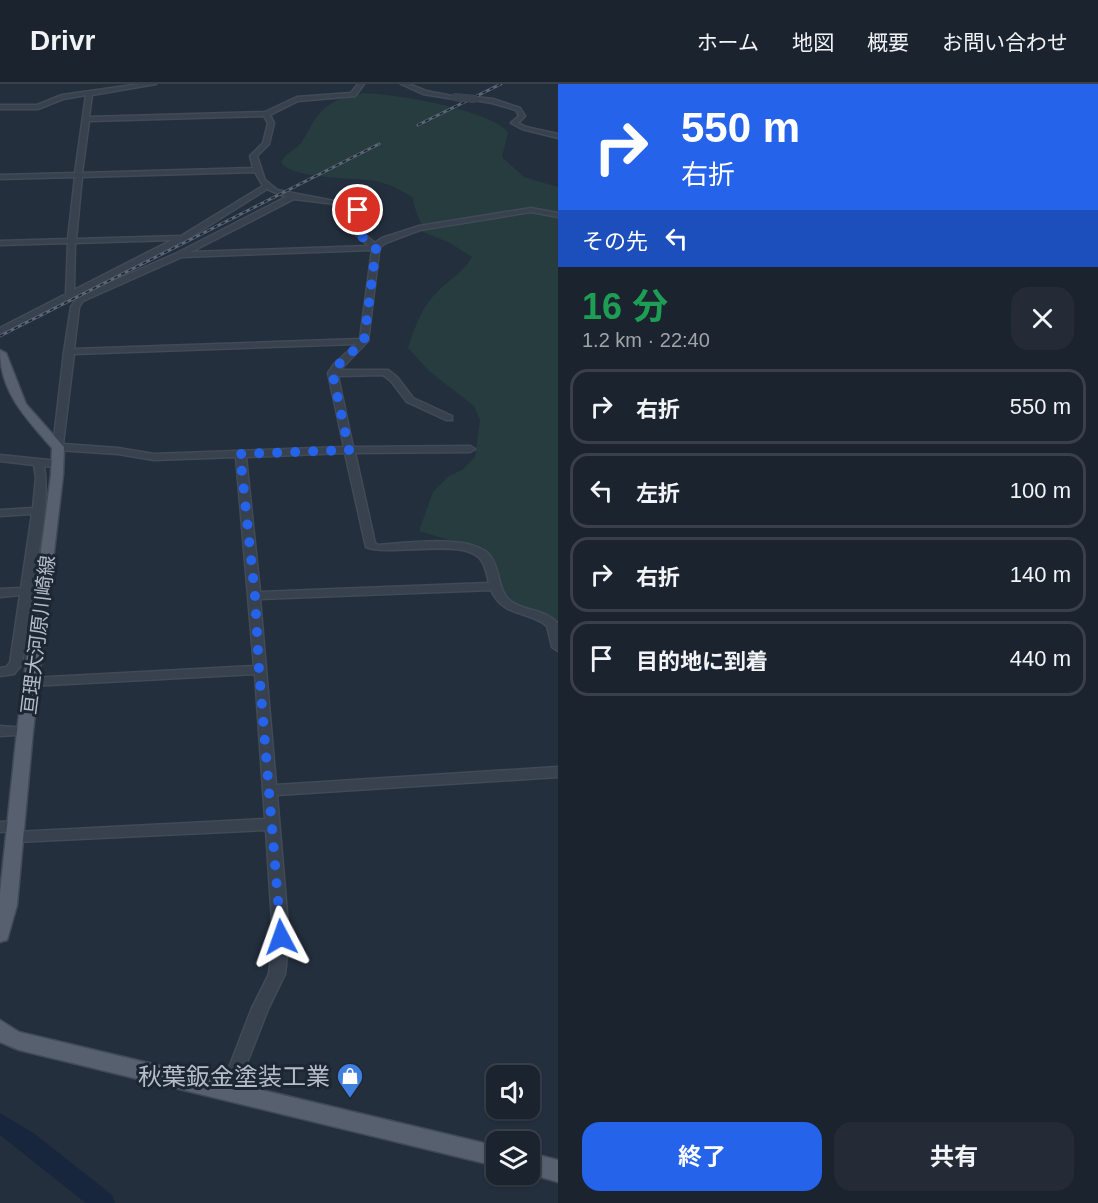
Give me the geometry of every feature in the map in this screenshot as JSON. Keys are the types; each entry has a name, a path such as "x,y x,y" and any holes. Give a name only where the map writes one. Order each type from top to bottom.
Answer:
{"main road":[{"path":"1,354 21,405 58,447"},
{"name":"亘理大河原川崎線","path":"0,934 8,905 9,829 44,591 50,464 58,447"},
{"path":"0,1030 19,1041 486,1154"},
{"path":"540,1166 558,1171"}],"street":[{"path":"0,107 38,107 62,97 153,84"},
{"path":"85,119 266,114 297,99 353,95 361,84"},
{"path":"404,84 425,93 488,100 518,109 522,114 514,123 558,136"},
{"path":"70,295 72,228 89,93"},
{"path":"266,114 271,123 266,144 253,156 268,186 278,193 342,203 357,208 360,235 376,248"},
{"path":"0,177 254,170"},
{"path":"0,331 183,238 268,186"},
{"path":"295,195 180,255 80,299 75,307 68,352 58,447 118,451 154,457 349,450 470,449"},
{"path":"180,255 376,248 385,240 419,228 531,210 558,216"},
{"path":"0,243 183,238"},
{"path":"333,373 364,341 376,248"},
{"path":"68,352 364,341"},
{"path":"333,373 384,372 394,379 410,400 449,418"},
{"path":"333,373 372,548 431,545 470,549 485,556 499,596 512,607 549,620 555,628 558,647"},
{"path":"228,1091 260,1008 277,974 281,937 255,596 240,454"},
{"path":"0,458 50,464 41,478 28,592 16,664 10,671 0,672"},
{"path":"0,513 38,511"},
{"path":"255,596 495,586"},
{"path":"0,593 44,591"},
{"path":"31,682 259,670"},
{"path":"0,731 25,731"},
{"path":"271,790 558,772"},
{"path":"9,829 273,824"}],"green space":[{"path":"364,93 440,104 481,116 508,132 502,157 524,177 558,187 558,640 540,616 496,592 479,549 419,531 433,492 449,476 462,470 475,457 480,420 474,406 429,371 408,348 416,324 428,303 465,267 472,257 450,243 423,232 413,198 399,189 375,181 310,175 287,168 281,162 301,143 318,115 329,105 348,96"}],"waterway":[{"path":"0,1123 104,1203"}],"railway":[{"path":"418,125 501,84"},
{"path":"0,336 379,144"}],"place":[{"name":"秋葉鈑金塗装工業","path":"350,1099"}],"route":[{"path":"281,937 255,596 240,454 349,450 333,373 337,366 364,341 376,248 360,235 358,210"}]}
